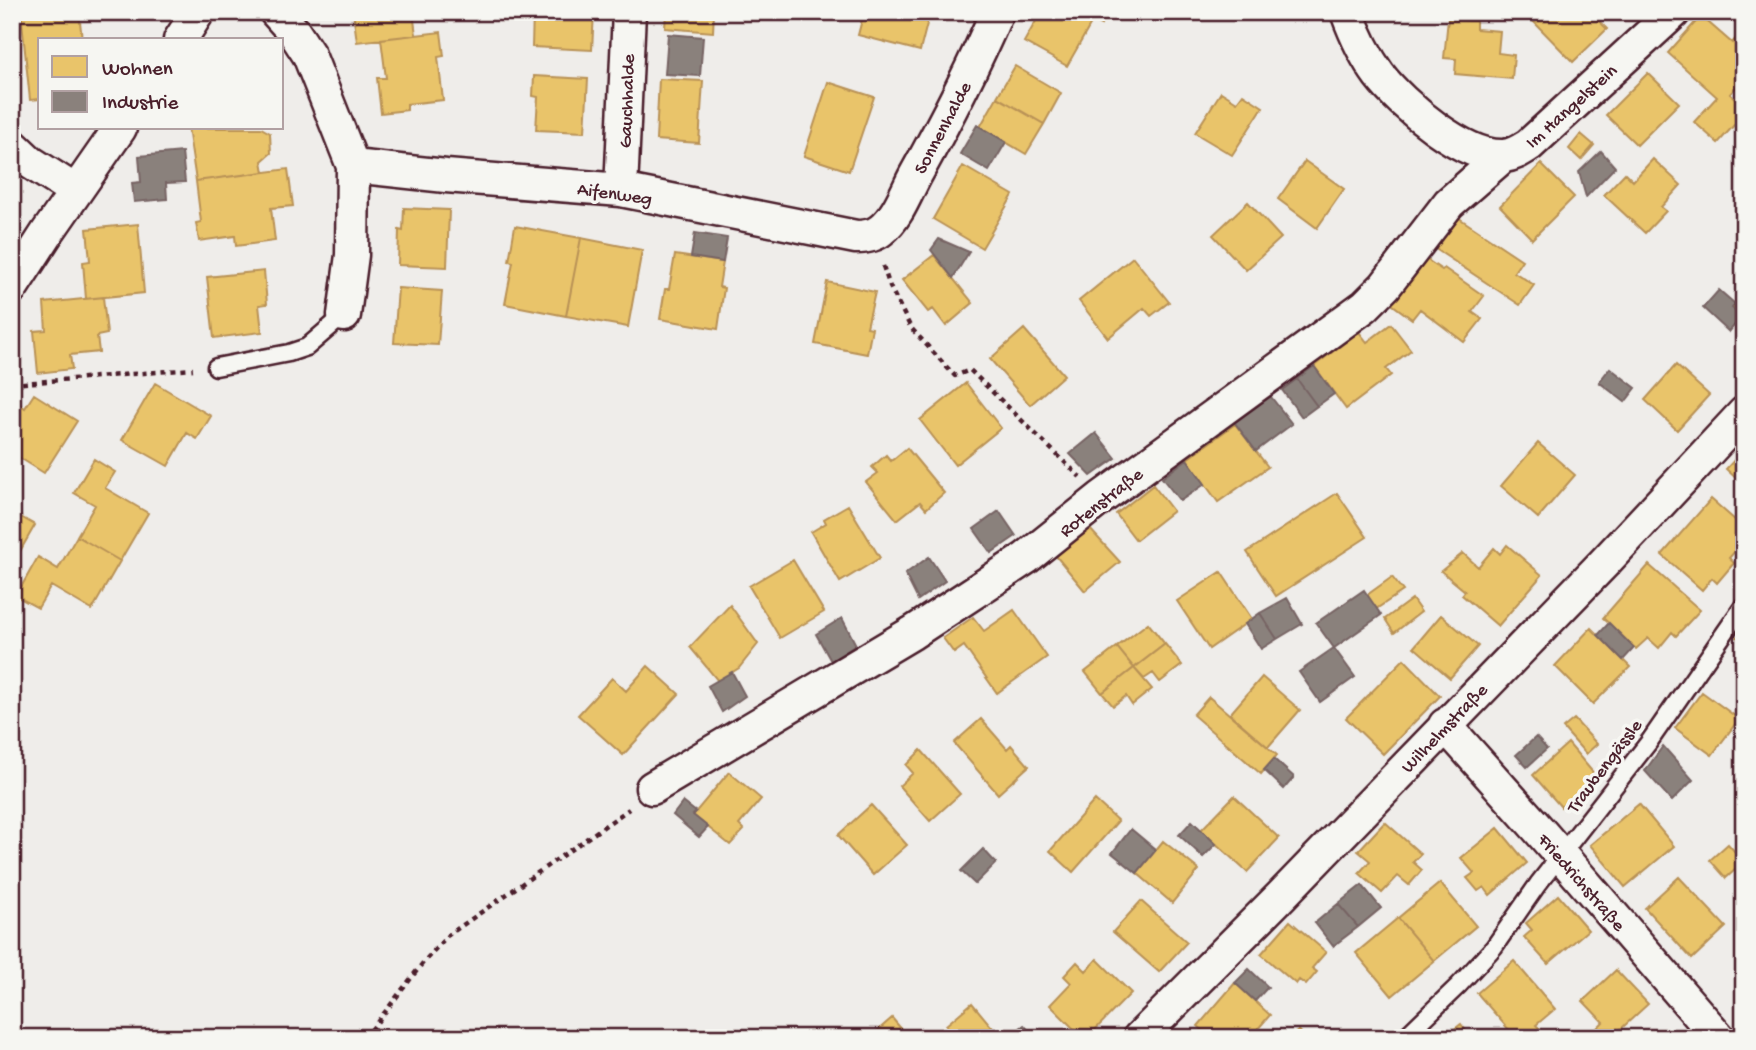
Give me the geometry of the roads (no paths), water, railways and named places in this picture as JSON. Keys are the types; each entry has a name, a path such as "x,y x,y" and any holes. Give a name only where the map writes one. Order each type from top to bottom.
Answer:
{"street":[{"path":"181,38 198,12"},
{"path":"276,12 294,32 309,55 353,166 352,255 344,315"},
{"name":"Gauchhalde","path":"621,190 629,12"},
{"name":"Sonnenhalde","path":"874,235 886,225 903,199 997,12"},
{"name":"Im Hangelstein","path":"1347,12 1366,54 1379,74 1407,104 1462,143 1478,151 1503,156 1529,145 1674,12"},
{"path":"12,287 119,130"},
{"path":"12,145 30,162 75,191"},
{"name":"Rotenstraße","path":"652,788 939,615 1026,558 1101,498 1365,306 1385,286 1449,203 1503,156"},
{"name":"Aifenweg","path":"353,166 621,190 856,237 874,235"},
{"name":"Wilhelmstraße","path":"1147,1035 1642,523 1744,413"},
{"name":"Friedrichstraße","path":"1445,725 1719,1038"}],"lane":[{"path":"216,367 307,347 344,315"},
{"name":"Traubengässle","path":"1404,1038 1484,959 1560,854 1649,742 1744,605"}]}
